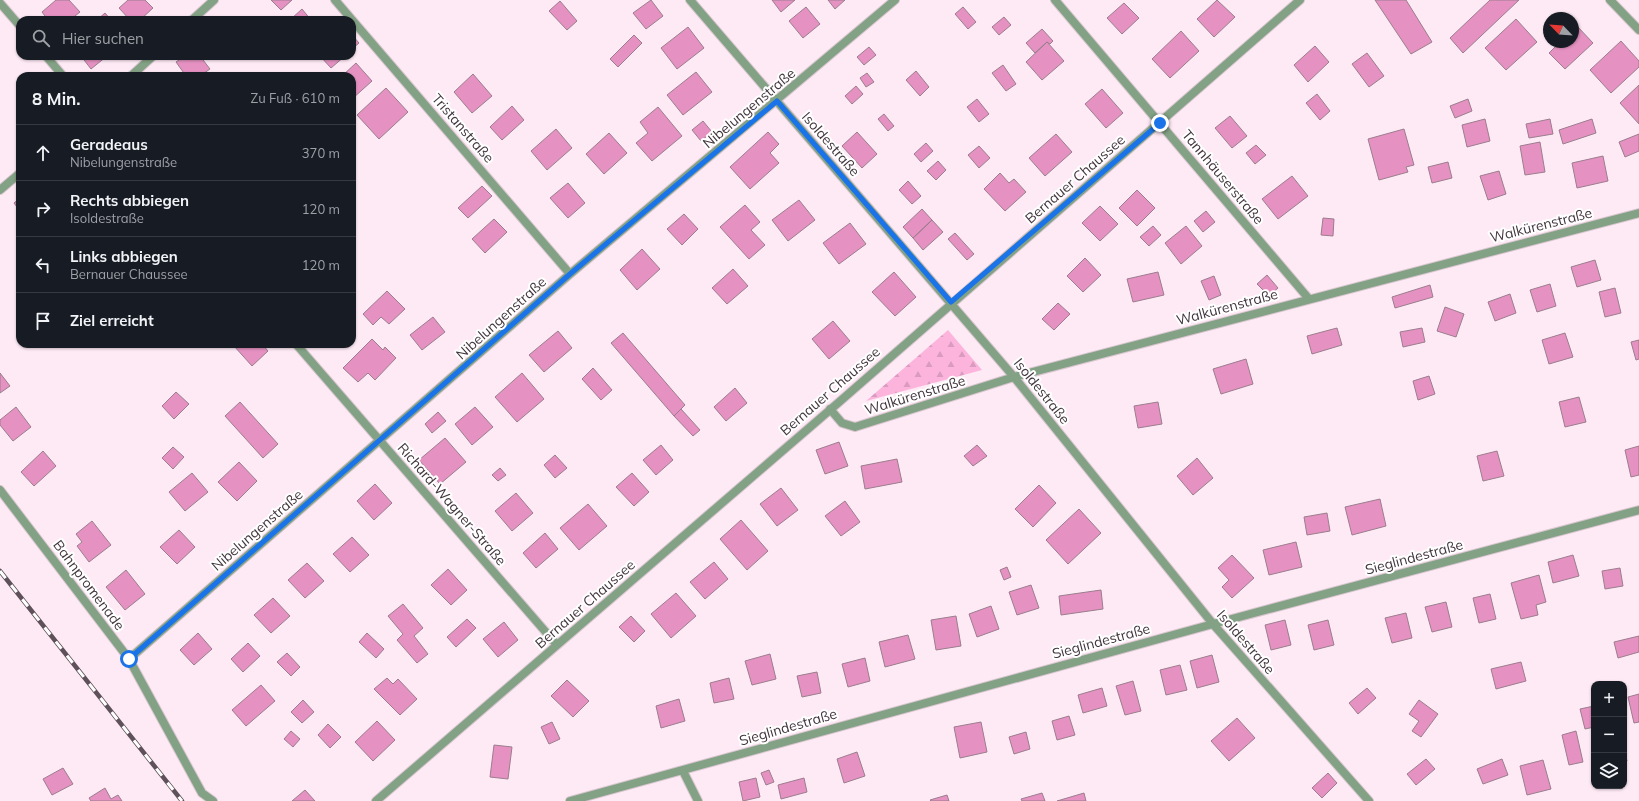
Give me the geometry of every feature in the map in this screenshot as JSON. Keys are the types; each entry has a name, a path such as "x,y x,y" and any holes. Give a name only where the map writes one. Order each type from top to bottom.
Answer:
{"street":[{"path":"196,16 214,0"},
{"name":"Tristanstraße","path":"335,0 349,16"},
{"name":"Isoldestraße","path":"690,0 1014,377 1213,624 1369,801"},
{"name":"Nibelungenstraße","path":"129,659 570,274 895,0"},
{"name":"Tannhäuserstraße","path":"1055,0 1309,299"},
{"name":"Bernauer Chaussee","path":"376,801 830,409 951,302 1160,123 1300,0"},
{"path":"1610,0 1639,30"},
{"path":"0,3 16,21"},
{"name":"Tristanstraße","path":"356,24 570,274"},
{"path":"49,60 60,72"},
{"path":"135,72 149,60"},
{"path":"0,190 16,176"},
{"name":"Walkürenstraße","path":"830,409 842,423 855,427 1014,377 1639,213"},
{"name":"Richard-Wagner-Straße","path":"300,348 557,645"},
{"name":"Bahnpromenade","path":"0,490 129,659 202,793 213,801"},
{"name":"Sieglindestraße","path":"570,801 1213,624 1639,510"},
{"path":"683,771 698,801"}],"green space":[{"path":"948,330 982,370 866,401"}],"building":[{"path":"56,0 69,0 80,12 75,16 45,16 42,12"},
{"path":"128,0 145,0 153,8 144,16 126,16 119,8"},
{"path":"271,0 292,0 281,10"},
{"path":"651,0 663,16 646,29 633,13"},
{"path":"772,0 795,0 781,12"},
{"path":"828,0 845,0 835,9"},
{"path":"1217,0 1235,17 1214,37 1197,19"},
{"path":"1375,0 1406,0 1432,42 1411,54"},
{"path":"1490,0 1519,0 1463,53 1450,38"},
{"path":"560,1 577,21 567,30 549,11"},
{"path":"1124,3 1139,18 1122,34 1107,18"},
{"path":"806,7 820,24 803,38 789,21"},
{"path":"963,7 976,22 968,29 955,14"},
{"path":"302,9 308,16 294,16"},
{"path":"1004,17 1011,25 999,35 992,27"},
{"path":"1516,19 1537,42 1506,70 1485,48"},
{"path":"688,27 704,48 677,69 661,48"},
{"path":"1579,28 1593,43 1565,69 1549,53 1554,48 1579,48"},
{"path":"1042,29 1053,41 1050,44 1047,42 1035,53 1026,43"},
{"path":"1181,31 1199,51 1170,78 1152,59"},
{"path":"634,35 642,43 618,67 610,59"},
{"path":"1621,41 1639,61 1639,67 1611,93 1590,70"},
{"path":"1047,42 1064,61 1042,80 1026,62"},
{"path":"1315,46 1329,62 1308,82 1294,65"},
{"path":"869,47 876,55 864,65 857,57"},
{"path":"1367,53 1384,76 1369,87 1352,64"},
{"path":"84,60 102,60 91,69"},
{"path":"179,60 203,60 210,69 206,72 183,72 176,62"},
{"path":"324,60 340,60 331,68"},
{"path":"356,63 372,81 356,95 356,72 346,72"},
{"path":"1003,65 1016,84 1006,91 992,73"},
{"path":"916,71 929,87 920,96 906,80"},
{"path":"696,72 712,92 683,115 667,95"},
{"path":"867,73 874,82 866,87 860,78"},
{"path":"473,74 492,96 472,113 454,92"},
{"path":"1639,85 1639,124 1620,103"},
{"path":"856,86 863,94 852,104 845,96"},
{"path":"386,88 408,112 379,139 357,115"},
{"path":"1102,89 1123,113 1106,128 1085,104"},
{"path":"1317,94 1330,111 1320,120 1306,103"},
{"path":"977,99 989,114 979,122 967,107"},
{"path":"1468,99 1472,111 1455,118 1450,106"},
{"path":"512,106 524,120 502,140 490,127"},
{"path":"658,107 682,136 652,161 636,143 648,133 640,122"},
{"path":"884,114 894,126 888,131 878,119"},
{"path":"1230,116 1247,136 1232,148 1215,128"},
{"path":"1485,119 1490,141 1467,147 1462,125"},
{"path":"1550,119 1553,134 1529,138 1526,124"},
{"path":"1592,119 1596,133 1563,144 1559,130"},
{"path":"703,121 712,132 701,141 692,130"},
{"path":"556,129 572,148 547,170 531,151"},
{"path":"1404,129 1414,165 1406,167 1408,172 1379,180 1368,139"},
{"path":"768,132 779,144 770,153 779,163 750,189 730,167"},
{"path":"857,132 877,154 862,168 842,146"},
{"path":"609,133 627,153 604,174 586,154"},
{"path":"1056,134 1072,152 1045,176 1029,158"},
{"path":"1639,134 1639,151 1625,157 1619,142"},
{"path":"1540,142 1545,172 1525,175 1520,146"},
{"path":"926,143 933,151 921,162 914,154"},
{"path":"1256,145 1266,155 1255,164 1246,153"},
{"path":"979,146 990,158 979,168 968,155"},
{"path":"1603,156 1608,181 1577,188 1572,163"},
{"path":"938,161 946,170 936,180 927,171"},
{"path":"1448,162 1452,178 1432,183 1428,167"},
{"path":"1499,171 1506,194 1488,200 1480,176"},
{"path":"1000,173 1009,183 1014,179 1026,192 1005,211 984,189"},
{"path":"1292,176 1308,196 1278,219 1262,199"},
{"path":"908,181 921,196 912,204 899,190"},
{"path":"568,183 585,203 568,218 550,198"},
{"path":"482,186 492,196 468,218 458,208"},
{"path":"1137,190 1155,208 1137,226 1119,208"},
{"path":"799,200 815,220 788,241 772,220"},
{"path":"745,205 760,222 751,230 765,245 749,259 720,227"},
{"path":"1100,206 1118,224 1100,241 1082,223"},
{"path":"922,209 932,220 913,238 903,227"},
{"path":"1206,211 1215,222 1203,232 1194,221"},
{"path":"684,214 698,229 682,245 667,229"},
{"path":"1323,218 1334,219 1333,236 1321,235"},
{"path":"494,219 507,232 485,253 472,239"},
{"path":"932,220 943,232 923,250 913,238"},
{"path":"850,223 866,244 839,264 823,243"},
{"path":"1153,226 1161,235 1149,246 1140,237"},
{"path":"1186,226 1202,246 1181,264 1165,243"},
{"path":"955,233 974,254 967,260 948,239"},
{"path":"642,249 660,269 637,290 620,270"},
{"path":"1085,258 1101,275 1083,292 1067,276"},
{"path":"1595,260 1601,280 1577,287 1571,267"},
{"path":"733,269 748,286 727,304 712,288"},
{"path":"894,272 916,297 895,316 872,292"},
{"path":"1158,272 1164,295 1133,302 1127,279"},
{"path":"1267,275 1278,288 1269,296 1257,284"},
{"path":"1214,276 1221,295 1209,300 1201,281"},
{"path":"1550,284 1556,306 1537,312 1530,290"},
{"path":"1430,285 1433,297 1395,308 1392,297"},
{"path":"1615,288 1621,313 1605,317 1599,292"},
{"path":"387,291 405,309 389,324 381,317 373,325 363,314"},
{"path":"1510,294 1516,313 1495,321 1488,302"},
{"path":"1058,303 1070,314 1054,330 1042,319"},
{"path":"1445,307 1464,314 1456,337 1437,331"},
{"path":"433,317 445,332 422,350 410,335"},
{"path":"833,321 850,341 829,359 812,339"},
{"path":"1337,328 1342,345 1312,354 1307,336"},
{"path":"1422,328 1425,342 1403,347 1400,332"},
{"path":"558,331 572,348 544,372 529,355"},
{"path":"623,333 685,405 674,416 611,343"},
{"path":"1565,333 1573,357 1549,364 1542,340"},
{"path":"372,339 383,350 385,347 396,358 375,380 368,373 358,382 343,368"},
{"path":"1639,340 1639,359 1636,360 1631,342"},
{"path":"236,348 265,348 268,351 252,366"},
{"path":"1246,359 1253,384 1221,394 1213,369"},
{"path":"593,368 612,390 601,400 582,379"},
{"path":"0,373 10,386 0,393"},
{"path":"522,373 544,399 517,422 495,397"},
{"path":"1429,376 1435,394 1418,400 1413,381"},
{"path":"735,388 747,403 726,421 714,407"},
{"path":"176,392 189,404 174,419 162,406"},
{"path":"1579,397 1586,422 1565,427 1559,402"},
{"path":"240,402 278,444 263,458 225,416"},
{"path":"1158,402 1162,424 1138,428 1134,406"},
{"path":"16,407 31,427 13,441 0,425 0,420"},
{"path":"475,407 493,427 472,445 455,424"},
{"path":"681,409 700,430 693,436 674,416"},
{"path":"438,412 446,421 432,433 425,424"},
{"path":"445,438 466,462 440,484 419,460"},
{"path":"839,442 848,466 825,474 816,450"},
{"path":"661,445 673,460 656,475 643,460"},
{"path":"977,445 987,456 973,466 964,456"},
{"path":"1639,446 1639,475 1631,477 1625,450"},
{"path":"173,447 184,457 173,469 162,458"},
{"path":"43,451 56,466 34,486 21,472"},
{"path":"1497,451 1504,476 1483,481 1477,456"},
{"path":"555,455 567,468 555,478 544,465"},
{"path":"1197,458 1213,478 1193,495 1177,476"},
{"path":"897,459 902,482 865,489 861,466"},
{"path":"239,462 257,481 237,501 218,482"},
{"path":"500,468 506,475 498,481 492,475"},
{"path":"192,473 208,492 185,511 169,492"},
{"path":"632,473 649,492 634,506 616,487"},
{"path":"375,484 392,503 374,520 357,501"},
{"path":"1039,485 1056,503 1033,527 1015,509"},
{"path":"781,488 798,510 777,526 760,504"},
{"path":"516,493 533,513 512,531 495,511"},
{"path":"1380,499 1386,526 1352,535 1345,507"},
{"path":"845,501 860,522 841,536 825,516"},
{"path":"588,504 607,526 579,550 560,528"},
{"path":"1079,509 1101,533 1068,564 1046,540"},
{"path":"1327,513 1330,531 1307,535 1304,517"},
{"path":"741,520 768,551 747,570 720,539"},
{"path":"92,521 111,545 89,562 77,546 82,542 76,534"},
{"path":"179,530 195,547 177,564 160,547"},
{"path":"545,533 558,549 536,568 523,553"},
{"path":"352,537 369,555 350,572 333,554"},
{"path":"1296,542 1302,567 1269,575 1263,550"},
{"path":"1232,555 1254,578 1232,598 1222,587 1229,580 1218,568"},
{"path":"1573,555 1579,576 1553,583 1548,562"},
{"path":"714,562 728,579 705,599 690,582"},
{"path":"307,563 324,581 305,598 288,580"},
{"path":"1007,567 1011,577 1004,580 1000,570"},
{"path":"1620,568 1623,586 1605,589 1602,571"},
{"path":"448,569 467,590 451,605 431,585"},
{"path":"126,570 145,594 125,610 106,587"},
{"path":"1539,575 1546,602 1536,605 1538,615 1521,619 1511,583"},
{"path":"1031,585 1039,608 1017,615 1009,592"},
{"path":"1101,590 1103,609 1061,615 1059,596"},
{"path":"676,593 696,616 671,638 651,614"},
{"path":"1490,594 1496,619 1479,623 1473,598"},
{"path":"273,598 290,616 271,633 254,615"},
{"path":"1446,602 1452,627 1432,632 1425,607"},
{"path":"403,604 423,628 414,636 428,654 417,663 397,640 403,634 388,616"},
{"path":"991,606 999,629 977,637 969,614"},
{"path":"1406,613 1412,638 1392,643 1385,618"},
{"path":"631,616 645,631 634,642 619,627"},
{"path":"956,616 961,646 936,650 931,620"},
{"path":"467,619 476,628 456,647 447,637"},
{"path":"1285,620 1291,645 1271,650 1265,625"},
{"path":"1328,620 1334,645 1314,650 1308,625"},
{"path":"504,622 518,640 498,657 483,639"},
{"path":"198,633 212,649 194,665 180,650"},
{"path":"367,633 384,649 376,658 359,642"},
{"path":"908,635 915,659 885,667 879,642"},
{"path":"1639,636 1639,652 1618,658 1614,642"},
{"path":"248,643 260,656 243,672 231,659"},
{"path":"287,653 300,667 291,676 277,662"},
{"path":"770,654 776,679 752,685 745,661"},
{"path":"1212,655 1219,682 1197,688 1190,661"},
{"path":"865,658 870,681 848,687 842,664"},
{"path":"1521,662 1526,681 1496,689 1491,669"},
{"path":"1180,665 1187,690 1166,695 1160,670"},
{"path":"817,672 821,693 802,697 797,676"},
{"path":"387,678 393,684 398,679 417,699 400,715 374,689"},
{"path":"729,678 734,699 714,703 710,683"},
{"path":"567,680 589,701 573,717 551,696"},
{"path":"1133,681 1141,711 1125,715 1116,686"},
{"path":"261,685 275,701 246,726 232,710"},
{"path":"1102,688 1107,706 1083,713 1078,695"},
{"path":"1367,688 1376,698 1358,714 1349,703"},
{"path":"1639,694 1639,722 1634,723 1628,697"},
{"path":"679,699 685,721 661,728 656,706"},
{"path":"303,700 314,712 302,723 291,712"},
{"path":"1419,700 1438,714 1421,737 1412,731 1419,721 1409,714"},
{"path":"1591,707 1591,728 1585,729 1580,709"},
{"path":"1069,716 1075,735 1057,740 1052,721"},
{"path":"1237,718 1255,738 1229,761 1211,741"},
{"path":"377,721 395,740 373,761 355,742"},
{"path":"552,722 560,739 549,744 541,727"},
{"path":"981,722 987,752 960,758 954,727"},
{"path":"328,724 341,737 330,748 318,735"},
{"path":"291,731 300,739 293,747 284,739"},
{"path":"1576,731 1583,762 1569,765 1562,735"},
{"path":"1026,732 1030,749 1014,754 1009,737"},
{"path":"494,745 512,747 508,779 490,777"},
{"path":"857,752 865,776 844,783 837,759"},
{"path":"1426,759 1435,769 1416,785 1407,774"},
{"path":"1502,759 1508,775 1483,784 1477,769"},
{"path":"1543,760 1551,789 1527,795 1520,766"},
{"path":"63,768 73,784 52,795 43,779"},
{"path":"769,770 774,782 766,785 761,773"},
{"path":"1328,773 1337,783 1322,798 1312,788"},
{"path":"756,778 760,797 743,801 739,782"},
{"path":"804,778 807,792 781,799 778,785"},
{"path":"105,788 111,799 118,795 122,801 91,801 89,798"},
{"path":"305,790 315,801 292,801"},
{"path":"1042,793 1045,801 1022,801 1021,799"},
{"path":"1084,793 1086,801 1057,801"},
{"path":"947,795 949,801 930,800"}],"railway":[{"path":"0,571 182,801"}],"route":[{"path":"129,659 570,274 777,101 951,302 1047,222 1160,123"}]}
